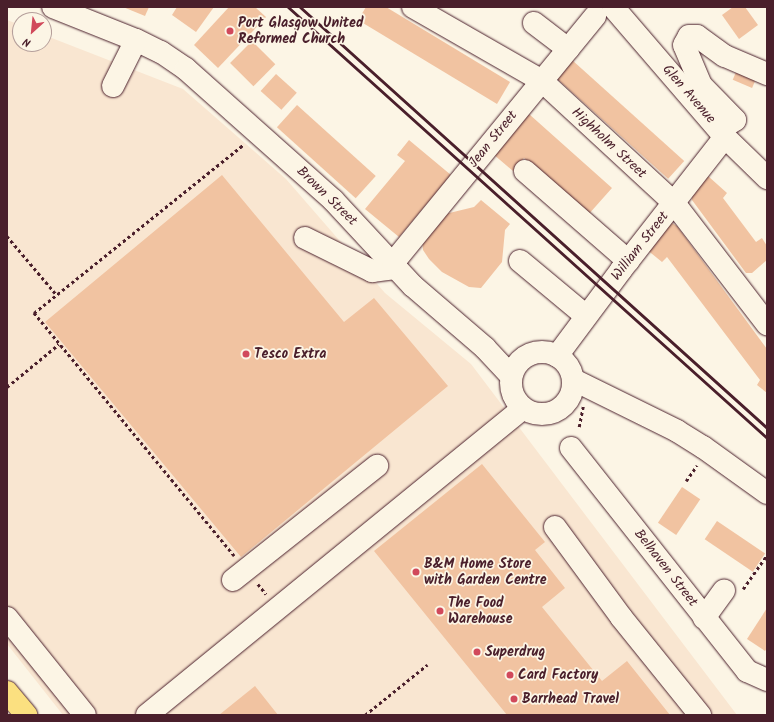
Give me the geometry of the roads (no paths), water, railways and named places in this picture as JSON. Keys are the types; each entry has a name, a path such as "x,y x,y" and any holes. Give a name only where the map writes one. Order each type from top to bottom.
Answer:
{"highway":[{"path":"7,692 26,715"}],"street":[{"name":"Brown Street","path":"54,7 136,40 161,52 212,90 333,200 437,309 485,348 517,368"},
{"name":"Highholm Street","path":"413,7 542,81 674,203 767,324"},
{"name":"Jean Street","path":"395,266 568,49 604,12"},
{"name":"Glen Avenue","path":"604,12 767,178"},
{"path":"534,23 568,49"},
{"name":"William Street","path":"557,356 628,261 674,203 723,134 735,120 701,84 684,45 688,36 697,36 725,56 767,74"},
{"path":"113,86 136,40"},
{"path":"525,171 628,261"},
{"path":"306,238 374,272 395,266"},
{"path":"520,261 586,316"},
{"path":"539,352 557,356 572,373 572,389 561,407 547,413 532,414 522,409 510,390 517,368 539,352"},
{"path":"572,389 630,408 651,417 704,447 767,493"},
{"path":"146,715 522,409"},
{"name":"Belhaven Street","path":"571,448 747,671 767,680"},
{"path":"240,575 377,466"},
{"path":"555,528 621,617 700,715"},
{"path":"704,618 724,590"},
{"path":"7,618 85,715"}],"railway":[{"path":"288,7 767,438"},
{"path":"300,7 767,428"}],"place":[{"name":"Port Glasgow United Reformed Church","path":"230,31"},
{"name":"Tesco Extra","path":"246,354"},
{"name":"B&M Home Store with Garden Centre","path":"416,572"},
{"name":"The Food Warehouse","path":"440,611"},
{"name":"Superdrug","path":"477,652"},
{"name":"Card Factory","path":"510,675"},
{"name":"Barrhead Travel","path":"514,699"}]}
